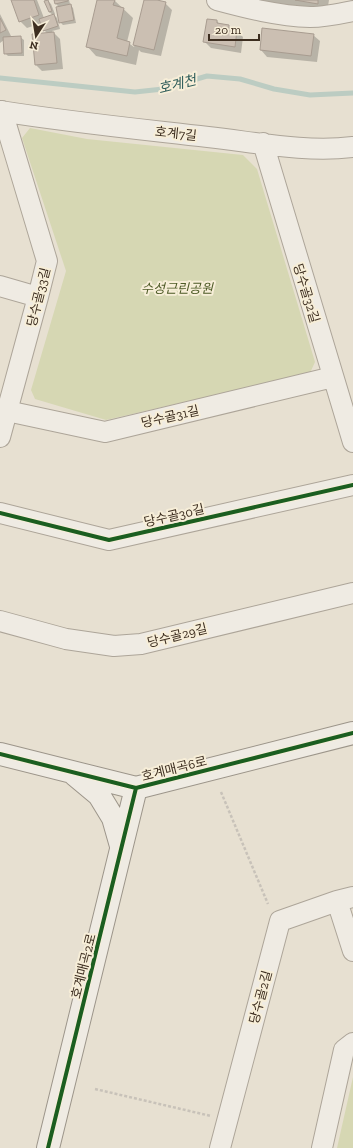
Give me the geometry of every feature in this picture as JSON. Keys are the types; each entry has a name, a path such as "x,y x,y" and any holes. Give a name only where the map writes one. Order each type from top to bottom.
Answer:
{"street":[{"path":"217,0 259,11 310,17 353,11"},
{"name":"호계7길","path":"1,111 91,124 302,148 353,148"},
{"name":"당수골33길","path":"0,437 47,261 1,111"},
{"name":"당수골32길","path":"262,143 353,442"},
{"path":"0,286 38,297"},
{"name":"당수골31길","path":"7,411 105,432 333,377"},
{"name":"당수골30길","path":"0,512 109,540 353,485"},
{"name":"당수골29길","path":"0,621 66,639 120,646 141,644 353,592"},
{"name":"호계매곡6로","path":"0,754 136,788 353,733"},
{"path":"72,772 99,795 110,812 122,850"},
{"name":"호계매곡2로","path":"48,1148 136,788"},
{"path":"345,899 353,951"},
{"name":"당수골2길","path":"220,1148 280,921 345,899"},
{"path":"322,1148 344,1050 353,1043"}],"path":[{"path":"221,792 268,904"},
{"path":"95,1089 212,1116"}],"green space":[{"name":"수성근린공원","path":"30,128 87,139 243,155 257,169 315,362 310,373 106,420 35,399 31,390 66,271 22,138"},
{"path":"353,1077 353,1148 337,1148"}],"building":[{"path":"11,0 34,0 39,15 19,22"},
{"path":"48,0 52,11 49,12 44,1"},
{"path":"54,0 68,0 68,1 55,4"},
{"path":"97,0 115,0 113,5 124,8 117,38 130,42 127,56 86,47"},
{"path":"144,0 166,2 154,50 133,45"},
{"path":"295,0 318,0 318,4"},
{"path":"71,4 74,20 59,23 56,7"},
{"path":"54,14 58,26 43,31 39,19"},
{"path":"0,18 6,30 0,33"},
{"path":"207,19 217,20 217,23 229,25 229,28 237,30 235,47 203,42"},
{"path":"262,28 314,34 311,56 260,50"},
{"path":"54,32 57,63 35,65 32,34"},
{"path":"21,36 22,53 4,54 3,37"}],"waterway":[{"name":"호계천","path":"0,78 135,92 163,89 207,76 240,79 274,89 310,95 353,93"}],"cycle path":[{"path":"0,513 109,540 353,485"},
{"path":"0,754 136,788 353,733"},
{"path":"48,1148 136,788"}]}
